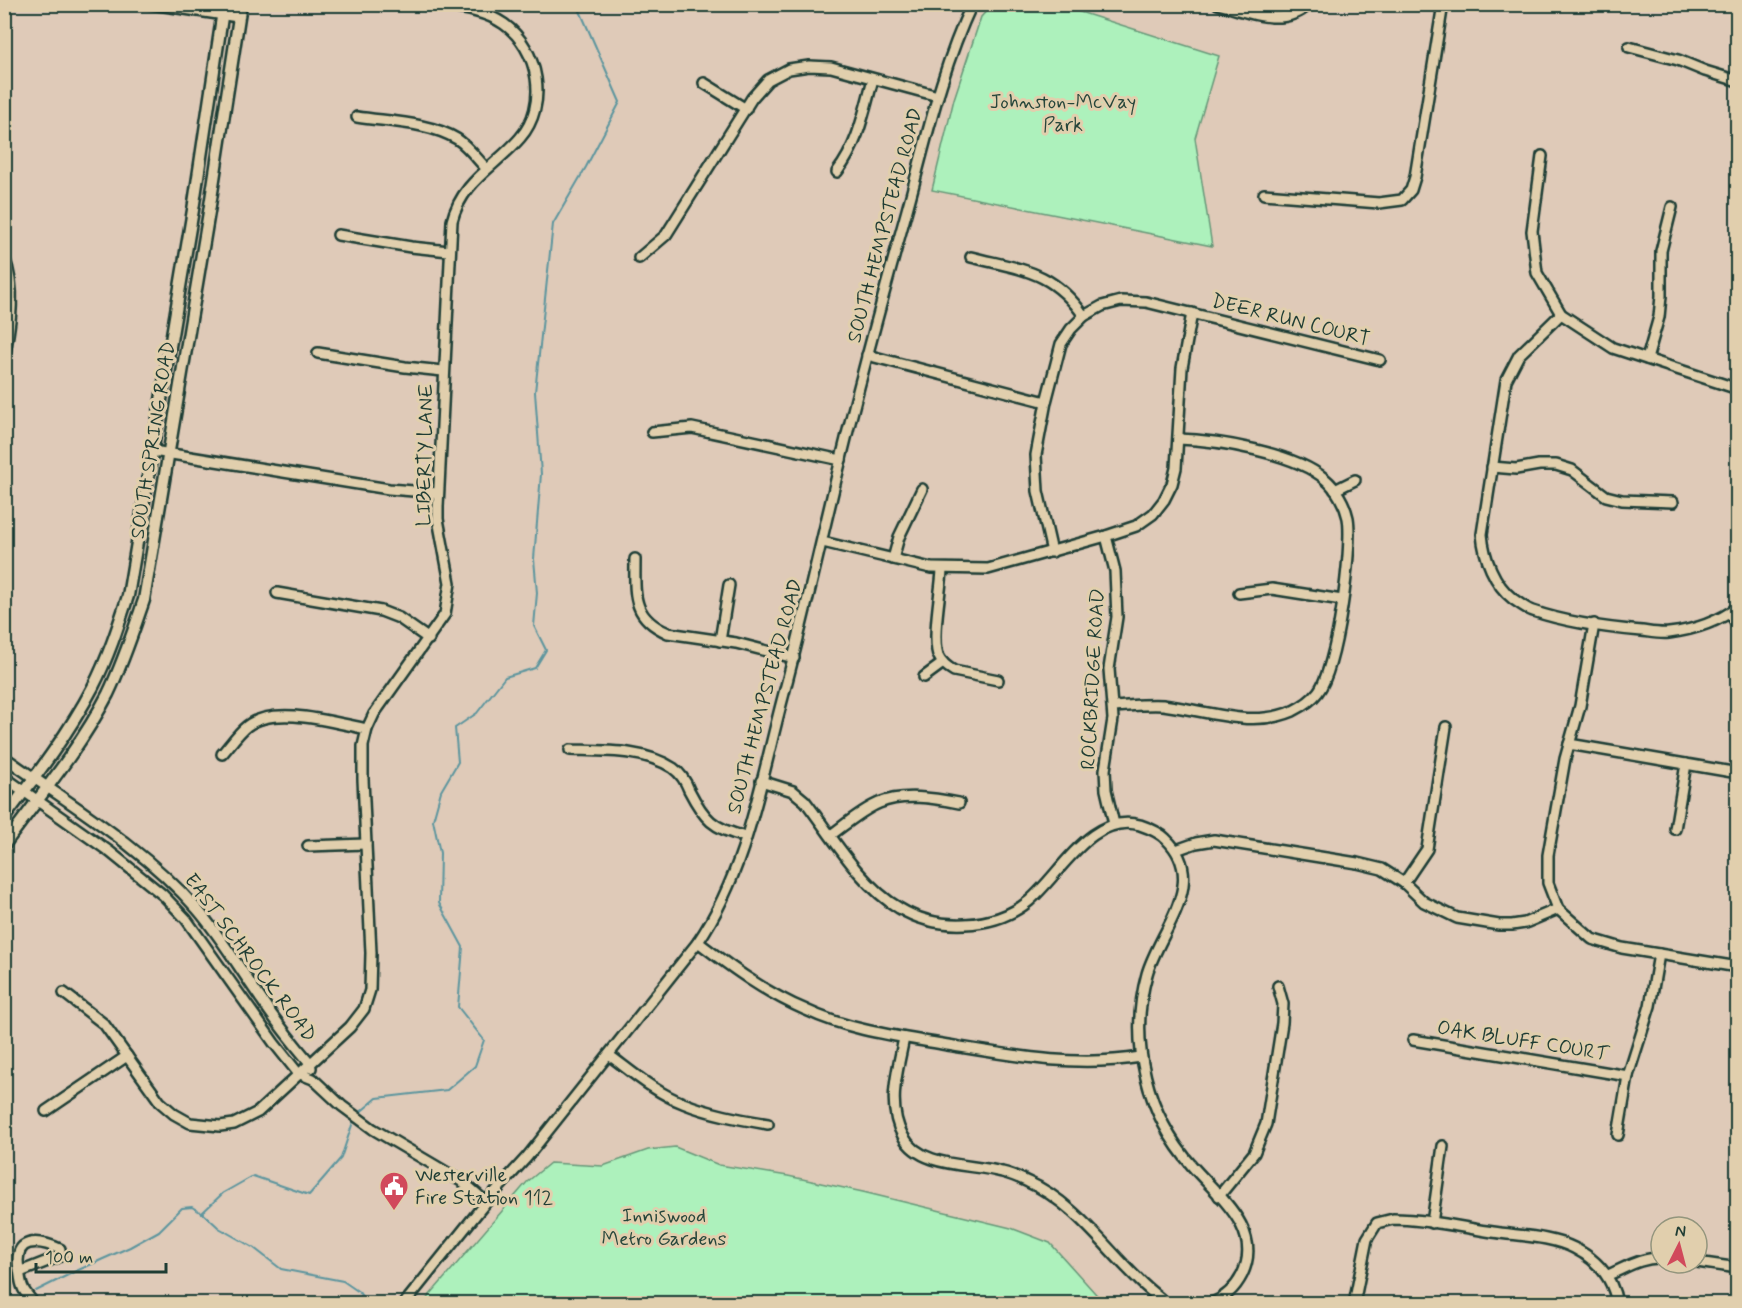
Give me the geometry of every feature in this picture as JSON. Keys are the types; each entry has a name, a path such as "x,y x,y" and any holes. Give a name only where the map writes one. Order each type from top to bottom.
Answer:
{"main road":[{"name":"SOUTH SPRING ROAD","path":"4,845 47,787 107,695 127,651 144,600 241,4"},
{"name":"SOUTH SPRING ROAD","path":"4,818 34,778 93,687 112,645 128,596 223,10"},
{"path":"203,142 219,144"}],"street":[{"path":"151,4 223,10 238,17"},
{"name":"LIBERTY LANE","path":"64,993 104,1024 160,1102 174,1114 190,1123 207,1126 234,1124 258,1112 350,1027 364,1009 370,990 371,953 363,746 374,714 445,614 450,592 438,519 438,493 452,221 455,206 462,194 486,168 521,137 527,128 536,98 534,68 524,45 504,24 480,14 430,4"},
{"name":"SOUTH HEMPSTEAD ROAD","path":"404,1304 609,1055 698,942 714,919 740,861 794,658 867,356 938,96 955,44 972,4"},
{"path":"1218,4 1279,18 1293,16 1310,4"},
{"path":"1264,194 1379,203 1402,200 1415,177 1443,4"},
{"path":"1629,47 1678,60 1737,81"},
{"path":"639,258 666,235 746,109 768,80 789,69 809,66 831,68 938,96"},
{"path":"837,172 849,156 858,136 873,79"},
{"path":"704,83 746,109"},
{"path":"357,117 419,126 443,133 458,140 486,168"},
{"path":"1542,156 1532,231 1538,273 1561,315 1613,348 1737,389"},
{"path":"1647,359 1659,317 1661,251 1672,207"},
{"path":"338,235 449,251"},
{"path":"4,257 11,282 12,304 4,359"},
{"path":"971,257 1027,271 1054,283 1065,291 1084,316 1061,344 1046,402 1036,455 1038,491 1052,552"},
{"name":"DEER RUN COURT","path":"1084,316 1102,306 1121,301 1146,302 1380,360"},
{"path":"823,542 942,570 988,569 1106,537 1136,526 1153,514 1164,500 1174,476 1182,368 1192,313"},
{"path":"1561,315 1519,355 1506,380 1482,534 1484,555 1497,580 1511,597 1530,610 1622,630 1668,633 1705,625 1734,610 1737,625"},
{"path":"318,353 443,371"},
{"path":"867,356 1046,402"},
{"path":"652,432 692,428 842,460"},
{"path":"1113,707 1161,705 1262,719 1293,711 1307,704 1319,691 1335,649 1350,549 1348,518 1335,490 1326,479 1288,460 1218,442 1178,439"},
{"path":"153,450 389,489 438,493"},
{"path":"1492,467 1516,470 1539,465 1556,465 1572,470 1606,496 1622,500 1673,502"},
{"path":"1335,490 1355,480"},
{"path":"893,560 899,537 922,489"},
{"name":"ROCKBRIDGE ROAD","path":"1106,537 1116,581 1117,617 1109,669 1113,707 1105,770 1106,790 1114,824"},
{"path":"635,559 635,597 645,618 658,629 668,633 720,641 794,658"},
{"path":"942,570 937,642 939,658 954,671 998,680"},
{"path":"720,641 729,585"},
{"path":"1239,593 1272,589 1342,600"},
{"path":"277,593 381,611 399,618 429,639"},
{"path":"1594,624 1580,706 1569,744 1548,855 1548,883 1558,909 1592,939 1622,948 1737,967"},
{"path":"924,677 944,663"},
{"path":"222,754 246,726 255,721 278,715 367,729"},
{"path":"1404,883 1426,849 1446,727"},
{"path":"1569,744 1737,773"},
{"path":"570,750 635,754 659,761 675,769 710,823 728,833 746,837"},
{"name":"EAST SCHROCK ROAD","path":"4,757 146,858 174,884 197,909 286,1034 310,1063 313,1079"},
{"path":"1675,830 1686,764"},
{"name":"EAST SCHROCK ROAD","path":"4,777 163,895 186,919 298,1073 313,1079 342,1106 373,1129 463,1182 486,1202"},
{"path":"761,781 793,791 806,801 876,891 899,908 924,920 950,925 979,922 1005,915 1027,902 1088,838 1100,829 1114,824 1133,823 1149,828 1164,837 1176,850 1181,862 1183,877 1182,896 1147,972 1140,1009 1141,1057 1147,1086 1160,1119 1184,1156 1240,1220 1248,1245 1246,1266 1236,1285 1228,1294 1210,1304"},
{"path":"831,835 878,803 898,798 940,799 959,803"},
{"path":"1176,850 1214,840 1357,863 1382,869 1404,883 1424,902 1457,918 1499,925 1525,923 1558,909"},
{"path":"308,846 366,844"},
{"path":"698,942 772,994 808,1012 847,1026 904,1038 1053,1061 1091,1062 1141,1057"},
{"path":"1618,1135 1628,1076 1650,1006 1659,954"},
{"path":"1219,1196 1254,1153 1266,1124 1282,1023 1283,1004 1278,986"},
{"path":"904,1038 894,1096 895,1118 903,1138 921,1154 945,1162 1002,1172 1036,1186 1061,1202 1139,1281 1164,1302 1170,1304"},
{"name":"OAK BLUFF COURT","path":"1413,1040 1628,1076"},
{"path":"609,1055 681,1102 709,1112 768,1124"},
{"path":"46,1111 127,1056"},
{"path":"1432,1223 1443,1146"},
{"path":"1354,1304 1364,1247 1371,1231 1377,1223 1393,1219 1545,1239 1573,1247 1596,1262 1608,1275 1615,1290 1617,1304"},
{"path":"20,1272 57,1257 60,1255 60,1249 37,1243 26,1244 18,1251 17,1257 22,1287 34,1304"},
{"path":"1608,1275 1649,1258"},
{"path":"1709,1264 1737,1268"}],"green space":[{"name":"Johnston-McVay Park","path":"992,5 1058,5 1219,56 1195,138 1212,246 932,190 954,99 981,17"},
{"name":"Inniswood Metro Gardens","path":"675,1147 719,1165 788,1176 863,1192 1011,1228 1050,1243 1104,1303 423,1303 527,1182 550,1163 603,1166 648,1150"}],"waterway":[{"path":"358,1114 377,1098 447,1090 475,1066 484,1040 458,1007 463,947 439,903 440,853 433,820 441,791 458,762 455,728 477,713 505,677 535,668 546,650 534,626 537,593 534,559 541,474 535,392 553,224 620,102 577,4"},
{"path":"202,1213 223,1193 253,1176 309,1195 341,1158 354,1119"},
{"path":"36,1291 130,1247 159,1231 182,1208 192,1207 281,1269 343,1281 359,1292 367,1304"},
{"path":"9,1304 20,1299"}],"place":[{"name":"Westerville Fire Station 112","path":"394,1212"}]}
